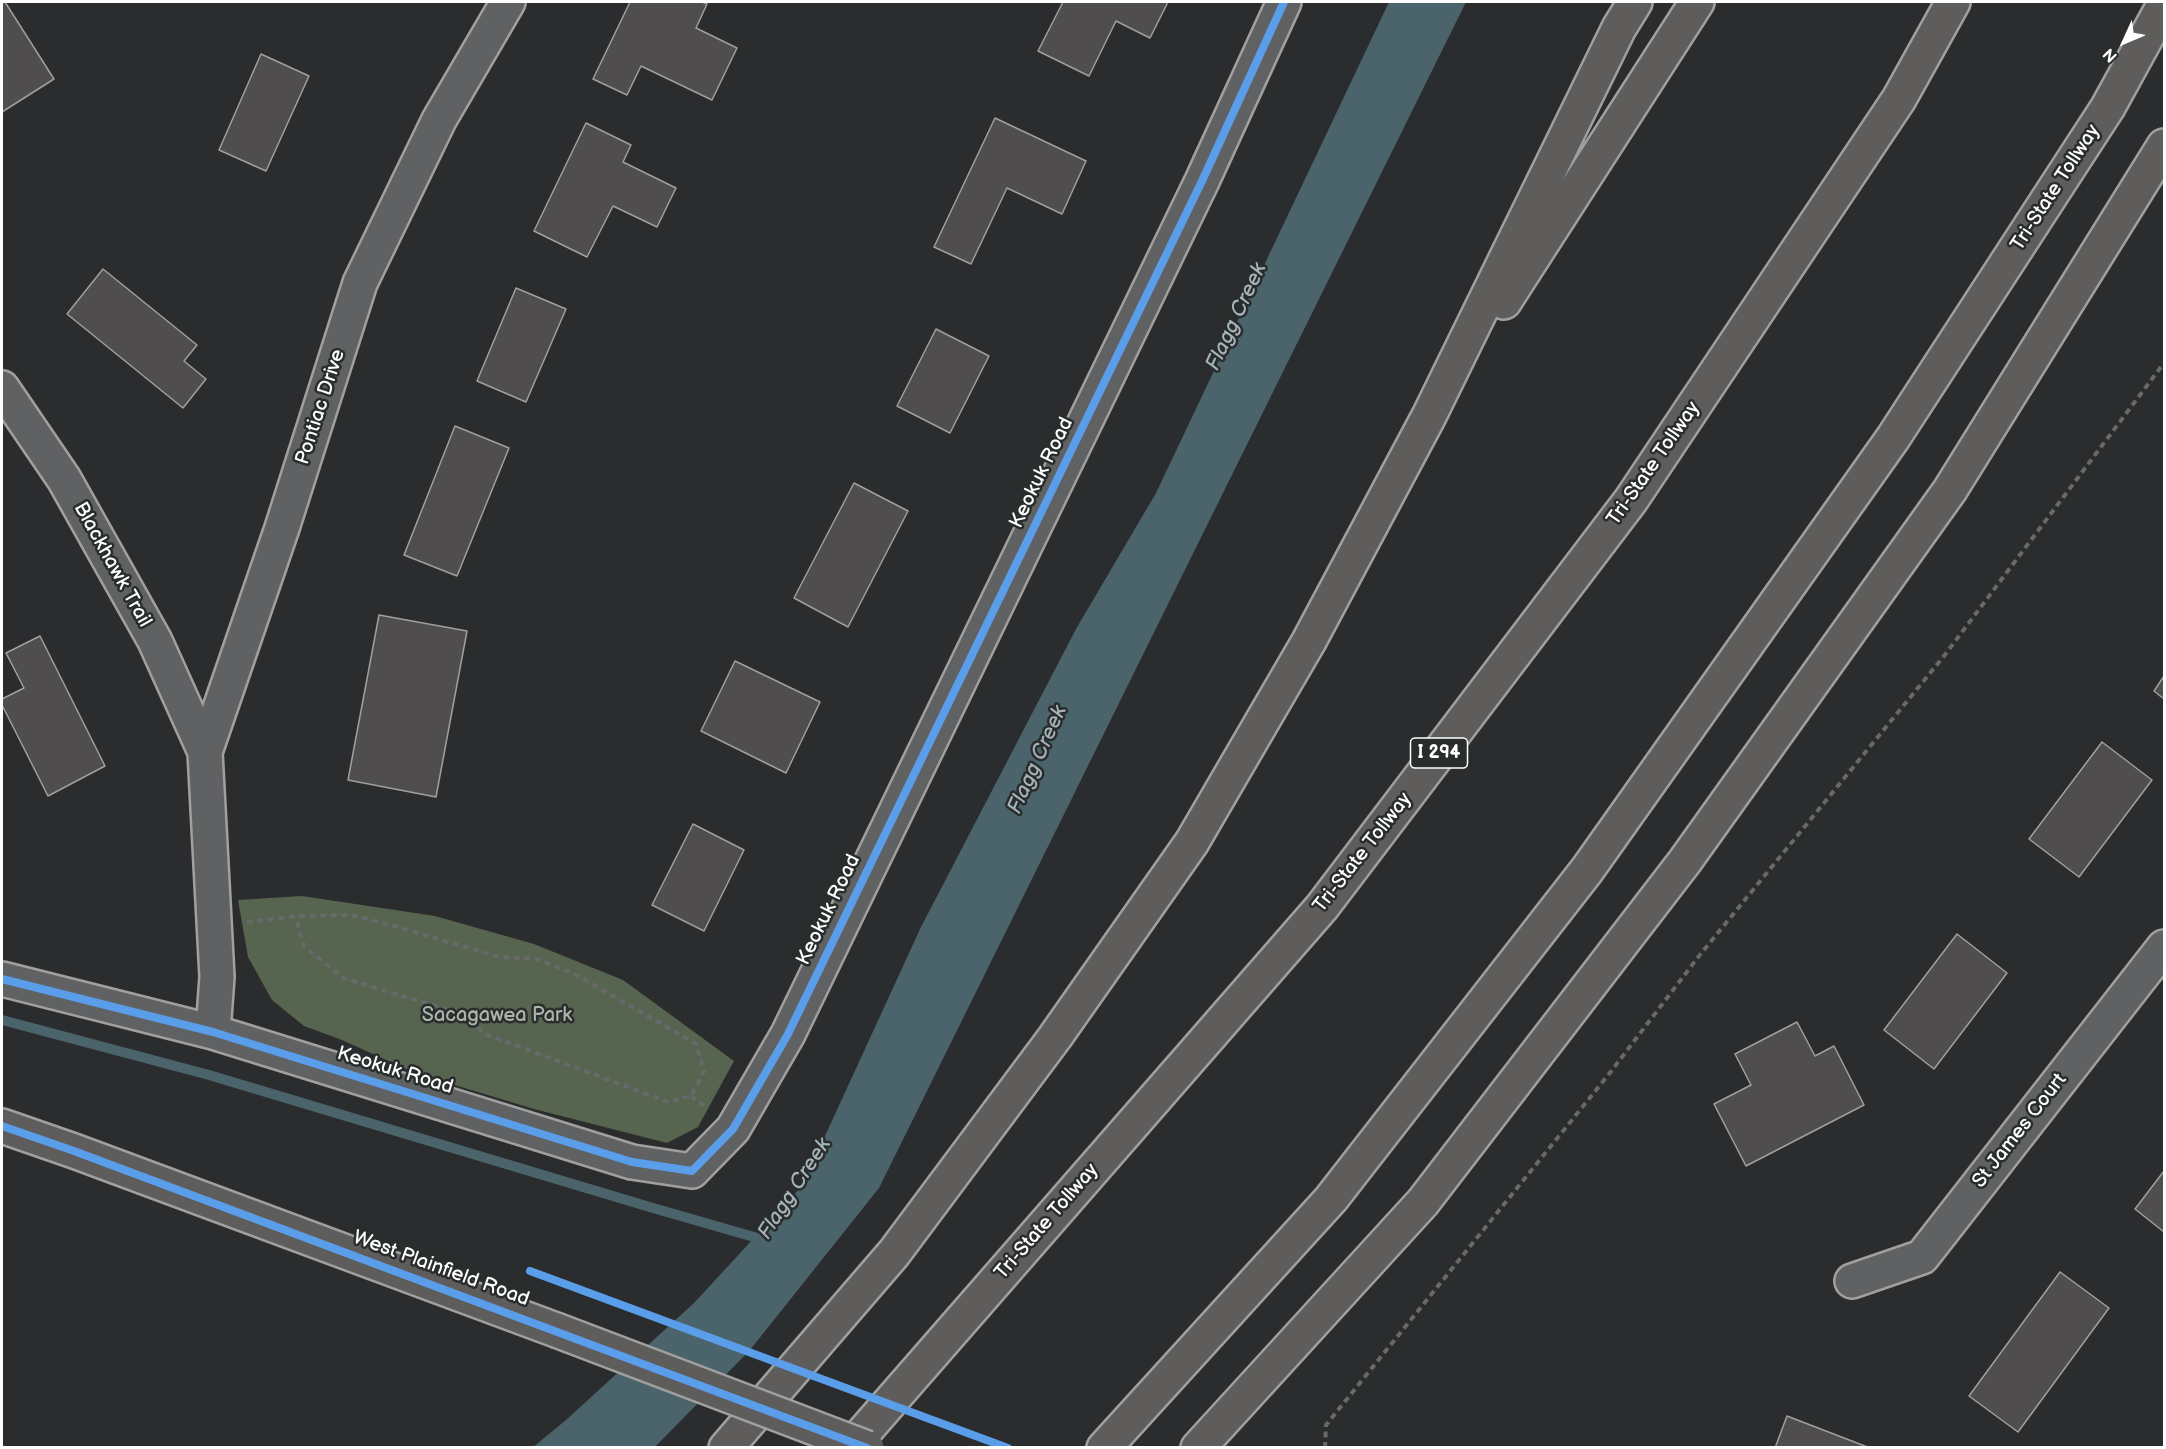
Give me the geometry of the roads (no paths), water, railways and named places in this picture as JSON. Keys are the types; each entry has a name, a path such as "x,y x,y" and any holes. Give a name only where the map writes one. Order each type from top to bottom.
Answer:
{"main road":[{"path":"726,1448 894,1253 1055,1037 1191,842 1309,641 1429,416 1619,28 1635,2"},
{"path":"1429,416 1560,218 1697,2"},
{"name":"Tri-State Tollway","path":"850,1448 1322,907 1631,501 1899,99 1953,2"},
{"name":"Tri-State Tollway","path":"1104,1448 1331,1199 1587,870 1893,438 2108,107 2164,5"},
{"path":"1198,1448 1423,1202 1685,861 1950,490 2164,146"},
{"name":"West Plainfield Road","path":"2,1126 556,1330 867,1448"}],"street":[{"name":"Pontiac Drive","path":"213,1032 217,977 205,752 282,528 360,284 439,120 508,2"},
{"name":"Keokuk Road","path":"2,980 213,1032 632,1162 692,1171 733,1129 788,1034 1202,181 1284,2"},
{"name":"Blackhawk Trail","path":"2,388 64,479 155,641 205,752"},
{"name":"St James Court","path":"1852,1281 1922,1257 2164,947"}],"water":[{"name":"Flagg Creek","path":"1389,2 1466,2 879,1188 750,1350 655,1447 532,1448 566,1420 694,1303 802,1186 921,927 1076,629 1156,493"}],"waterway":[{"name":"Flagg Creek","path":"2,1020 209,1075 768,1241"}],"park label":[{"name":"Sacagawea Park","path":"497,1016"}]}
